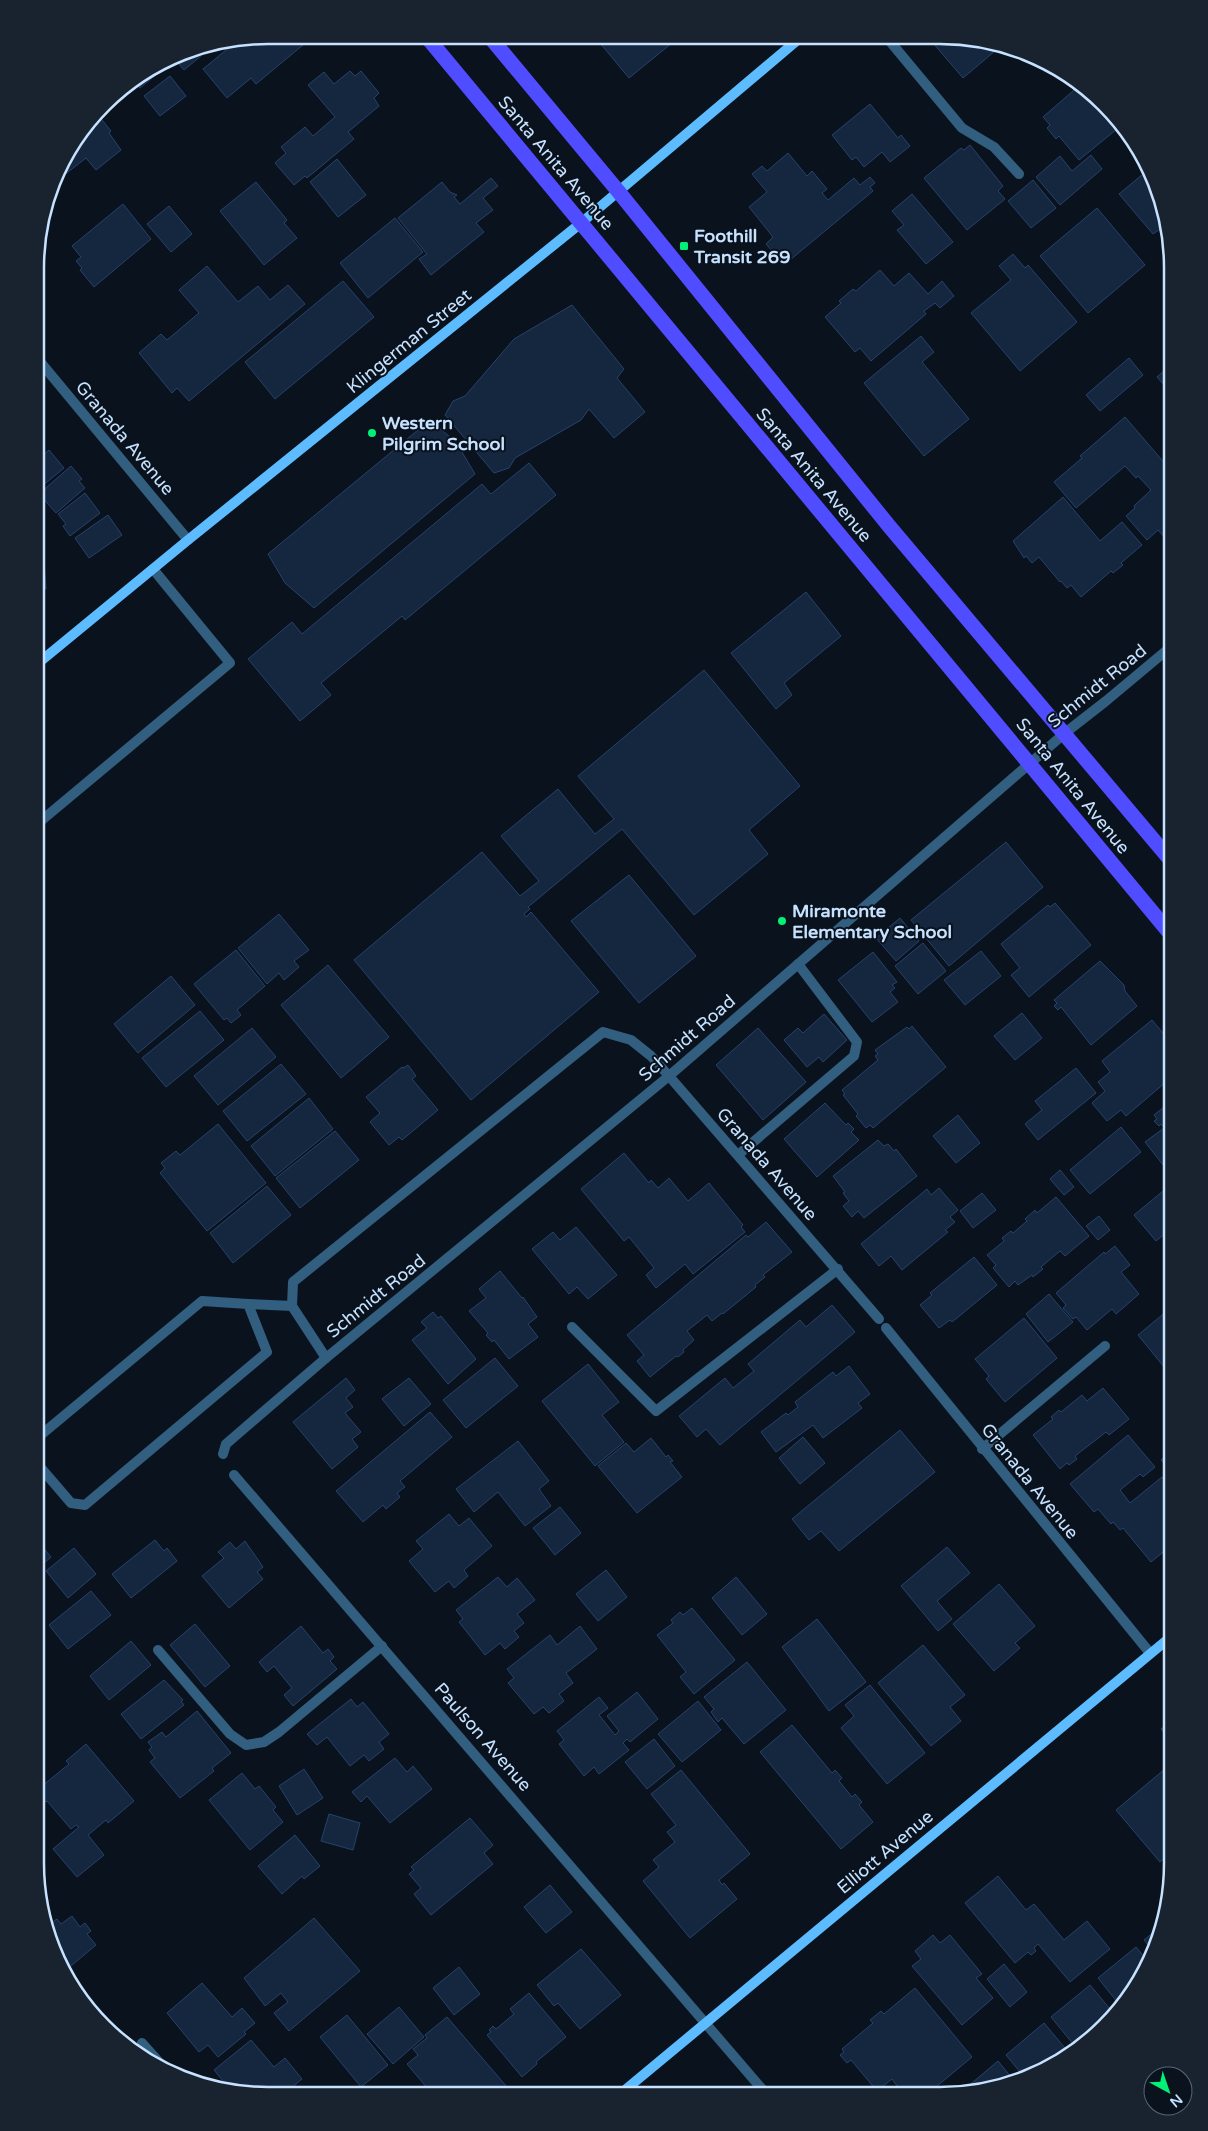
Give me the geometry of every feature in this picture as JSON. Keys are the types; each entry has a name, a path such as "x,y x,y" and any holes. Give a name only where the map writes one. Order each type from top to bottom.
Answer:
{"main road":[{"name":"Santa Anita Avenue","path":"433,44 1164,927"},
{"name":"Santa Anita Avenue","path":"496,44 618,191 889,526 1164,852"}],"street":[{"name":"Klingerman Street","path":"44,658 581,223 793,44"},
{"path":"892,44 962,128 994,147 1020,174"},
{"name":"Granada Avenue","path":"44,366 188,540"},
{"path":"44,818 230,663 153,569"},
{"name":"Schmidt Road","path":"223,1454 226,1444 326,1358 669,1076 1030,763 1164,652"},
{"path":"738,1155 854,1056 857,1042 798,964"},
{"name":"Granada Avenue","path":"292,1306 293,1282 603,1032 631,1040 651,1056 838,1269 879,1319"},
{"path":"572,1328 656,1411 838,1269"},
{"path":"44,1432 202,1301 292,1306 326,1358"},
{"path":"44,1471 71,1503 85,1505 266,1352 248,1304"},
{"name":"Granada Avenue","path":"886,1328 1150,1653"},
{"path":"982,1448 1105,1346"},
{"name":"Paulson Avenue","path":"234,1475 760,2087"},
{"name":"Elliott Avenue","path":"629,2087 1164,1642"},
{"path":"158,1650 230,1734 246,1745 264,1742 279,1732 382,1646"},
{"path":"142,2043 152,2054"}],"building":[{"path":"253,44 304,44 256,84 251,78 227,98 203,69 229,47"},
{"path":"601,44 671,44 629,78"},
{"path":"934,44 955,44 996,50 963,78"},
{"path":"205,53 184,70 178,63"},
{"path":"350,71 355,76 361,71 379,93 374,98 379,106 348,132 354,139 307,178 305,176 294,185 275,163 286,153 281,147 305,127 313,136 335,117 308,85 324,72 334,84"},
{"path":"158,73 140,88 138,85"},
{"path":"170,76 186,96 160,116 144,96"},
{"path":"1075,89 1099,109 1117,129 1079,160 1059,136 1056,139 1047,128 1050,125 1043,117"},
{"path":"870,104 898,138 901,135 910,146 890,162 882,152 864,167 856,157 852,160 832,135"},
{"path":"101,118 111,131 109,133 121,150 96,170 86,158 64,175 82,143"},
{"path":"970,145 1003,186 998,191 1005,199 967,230 924,178 961,148 964,150"},
{"path":"788,153 807,176 812,171 827,189 822,193 828,200 854,178 860,185 870,177 875,183 870,187 873,191 784,265 766,244 773,237 749,207 767,192 752,174 762,166 767,171"},
{"path":"1091,155 1102,169 1060,205 1036,177 1060,156 1072,171"},
{"path":"337,159 366,195 338,217 310,182"},
{"path":"1143,174 1157,210 1161,230 1153,234 1119,194"},
{"path":"491,178 498,186 483,198 493,210 476,223 484,232 431,275 419,259 427,254 398,218 442,182 450,192 457,195 454,197 460,204"},
{"path":"1033,180 1056,208 1031,228 1008,201"},
{"path":"256,182 287,220 284,223 297,238 264,265 220,211"},
{"path":"912,194 953,242 926,264 897,230 904,225 892,211"},
{"path":"123,204 151,239 94,287 80,270 82,268 76,261 81,257 72,246"},
{"path":"169,206 192,234 171,252 147,224"},
{"path":"1097,208 1145,265 1088,313 1040,256"},
{"path":"395,218 423,252 368,298 340,263"},
{"path":"1013,254 1025,268 1028,265 1077,322 1020,371 971,313 1011,280 999,266"},
{"path":"207,266 238,302 258,286 270,300 288,285 305,304 189,401 177,388 172,393 139,353 161,334 167,340 199,313 179,290"},
{"path":"880,270 894,286 909,273 928,294 942,281 954,296 940,308 935,303 924,311 926,314 871,361 860,348 855,352 825,317 853,289 856,291"},
{"path":"343,281 374,317 275,399 245,362"},
{"path":"572,305 624,369 617,378 645,412 614,438 589,409 581,420 515,458 509,468 494,473 445,415 453,401 465,396 514,339"},
{"path":"921,336 934,352 922,362 969,419 924,456 864,383"},
{"path":"1129,358 1143,375 1100,411 1086,395"},
{"path":"1164,371 1164,385 1157,377"},
{"path":"1125,417 1164,462 1164,537 1158,530 1147,540 1126,516 1151,490 1125,466 1076,508 1054,482 1082,458 1080,456"},
{"path":"430,420 456,442 475,474 314,608 285,583 268,554"},
{"path":"49,450 64,468 44,484 44,454"},
{"path":"529,463 556,495 405,620 402,616 321,683 331,695 300,721 248,659 292,622 302,634 482,484 491,494"},
{"path":"71,466 82,479 79,481 85,488 56,513 44,500 44,490"},
{"path":"85,493 100,513 70,536 63,526 66,524 58,514"},
{"path":"1063,497 1100,541 1122,522 1142,545 1121,563 1123,565 1113,573 1111,571 1081,597 1071,585 1067,588 1060,582 1039,557 1032,563 1026,556 1024,558 1013,541"},
{"path":"108,515 122,535 89,558 75,538"},
{"path":"44,562 46,589 44,589"},
{"path":"806,592 841,636 784,683 792,695 776,709 731,653"},
{"path":"704,670 800,786 749,830 768,854 694,915 622,829 528,907 530,909 524,914 526,917 531,912 599,992 471,1100 354,960 482,852 520,896 539,881 501,836 558,789 595,834 614,819 578,776"},
{"path":"1006,842 1043,887 949,966 911,920"},
{"path":"629,875 696,956 639,1003 571,921"},
{"path":"1055,903 1091,945 1029,997 1011,975 1020,968 1001,944 1048,905 1050,907"},
{"path":"279,914 309,950 294,961 299,967 284,980 279,973 267,984 238,948"},
{"path":"900,918 919,941 896,961 876,938"},
{"path":"923,943 946,971 918,994 895,966"},
{"path":"236,950 265,986 237,1010 241,1015 231,1023 227,1018 224,1020 194,984"},
{"path":"981,951 1001,976 965,1005 944,980"},
{"path":"873,952 897,982 892,985 895,988 890,992 898,1002 872,1022 838,980"},
{"path":"1100,961 1124,985 1125,991 1137,1006 1091,1045 1061,1007 1058,1010 1054,1006 1057,1003 1054,1000"},
{"path":"328,965 389,1037 341,1078 281,1005"},
{"path":"171,976 195,1005 138,1053 114,1024"},
{"path":"200,1011 224,1040 166,1087 142,1058"},
{"path":"1022,1013 1042,1038 1015,1060 994,1036"},
{"path":"824,1014 847,1040 823,1062 819,1057 807,1067 784,1040 798,1028 803,1033"},
{"path":"1152,1020 1164,1034 1164,1084 1126,1116 1121,1110 1107,1121 1092,1103 1105,1091 1098,1082 1110,1072 1102,1061"},
{"path":"912,1026 946,1067 873,1128 870,1125 866,1128 856,1116 858,1114 843,1095 845,1094 842,1090 878,1060 875,1056 878,1054 875,1050 907,1027 909,1029"},
{"path":"252,1028 276,1057 218,1105 194,1076"},
{"path":"758,1028 806,1082 763,1120 716,1065"},
{"path":"281,1064 306,1094 247,1141 223,1111"},
{"path":"408,1065 416,1076 412,1079 438,1110 402,1140 399,1137 389,1145 370,1122 380,1113 366,1097 402,1067"},
{"path":"1076,1068 1096,1093 1038,1140 1025,1124 1042,1110 1035,1101"},
{"path":"309,1098 333,1129 275,1176 251,1146"},
{"path":"825,1103 846,1125 848,1123 854,1129 851,1132 859,1140 817,1177 784,1139"},
{"path":"1164,1107 1164,1128 1161,1124 1159,1126 1154,1121 1157,1119 1154,1115"},
{"path":"958,1115 980,1143 956,1163 933,1136"},
{"path":"218,1124 266,1183 207,1231 160,1173 165,1168 161,1163 176,1151 180,1155"},
{"path":"1121,1127 1141,1152 1090,1194 1070,1170"},
{"path":"1164,1128 1164,1166 1145,1142"},
{"path":"335,1131 359,1160 300,1208 276,1178"},
{"path":"878,1140 884,1146 888,1144 894,1151 896,1149 917,1176 864,1218 858,1211 852,1217 843,1206 849,1201 843,1193 845,1192 833,1176"},
{"path":"624,1153 649,1183 651,1180 658,1188 669,1178 688,1201 709,1183 743,1225 741,1227 745,1232 693,1274 685,1264 656,1288 646,1275 654,1268 629,1237 624,1241 581,1189"},
{"path":"1060,1170 1074,1187 1064,1195 1050,1179"},
{"path":"267,1186 291,1215 233,1263 210,1233"},
{"path":"939,1188 958,1210 950,1217 955,1222 945,1230 948,1232 902,1270 891,1256 879,1266 861,1244 927,1189 931,1195"},
{"path":"1164,1190 1164,1234 1156,1241 1134,1215"},
{"path":"982,1193 996,1210 973,1228 960,1211"},
{"path":"1056,1197 1089,1236 1065,1256 1060,1251 1041,1267 1043,1269 1033,1277 1032,1275 1018,1285 1015,1281 1009,1287 993,1268 996,1265 987,1255 1004,1241 1002,1238 1011,1231 1013,1233 1027,1221 1025,1219 1035,1210 1037,1213"},
{"path":"1099,1216 1110,1230 1098,1240 1086,1226"},
{"path":"766,1222 792,1252 763,1275 765,1277 755,1285 756,1287 723,1314 712,1321 707,1315 687,1331 694,1340 683,1350 684,1352 678,1357 676,1356 650,1377 637,1361 644,1355 627,1335 746,1235 748,1237"},
{"path":"576,1227 617,1275 588,1299 577,1287 569,1294 532,1249 553,1232 560,1240"},
{"path":"1115,1246 1130,1265 1121,1272 1139,1294 1116,1314 1112,1309 1087,1330 1076,1317 1073,1319 1063,1308 1066,1305 1056,1293 1104,1252 1105,1254"},
{"path":"974,1257 997,1285 952,1322 950,1320 939,1328 920,1305 932,1295 930,1293"},
{"path":"500,1271 523,1297 537,1317 528,1324 538,1337 509,1359 494,1340 492,1342 486,1335 488,1333 469,1311 486,1298 479,1289"},
{"path":"1049,1294 1073,1322 1048,1342 1026,1314"},
{"path":"832,1305 855,1332 720,1445 706,1429 697,1437 679,1416 725,1378 733,1388 754,1371 748,1364 800,1320 806,1327"},
{"path":"433,1312 438,1318 441,1316 476,1359 448,1384 412,1340 427,1328 421,1322"},
{"path":"1164,1313 1164,1367 1138,1335"},
{"path":"1024,1318 1057,1358 1005,1402 986,1379 989,1376 975,1359"},
{"path":"495,1358 518,1386 466,1428 443,1400"},
{"path":"588,1364 619,1402 602,1415 624,1442 595,1466 542,1401"},
{"path":"849,1366 870,1394 858,1403 862,1408 823,1438 813,1425 776,1452 761,1432 786,1413 788,1415 798,1407 795,1402 833,1372 836,1376"},
{"path":"346,1378 355,1390 346,1398 353,1407 345,1413 361,1432 352,1439 358,1447 332,1469 293,1422"},
{"path":"409,1378 431,1404 404,1426 382,1399"},
{"path":"1103,1388 1129,1419 1109,1435 1106,1432 1075,1456 1077,1459 1069,1465 1067,1463 1060,1469 1033,1435 1053,1419 1051,1417 1059,1410 1061,1412 1082,1395 1087,1401"},
{"path":"430,1412 452,1437 400,1481 405,1487 397,1493 400,1497 386,1509 383,1505 363,1522 336,1491"},
{"path":"900,1430 935,1472 839,1551 821,1531 809,1540 792,1519"},
{"path":"1128,1435 1155,1467 1143,1477 1140,1474 1120,1490 1130,1503 1162,1477 1164,1479 1164,1551 1151,1562 1123,1528 1120,1530 1113,1522 1111,1524 1098,1509 1094,1512 1070,1484"},
{"path":"803,1437 825,1463 800,1484 779,1458"},
{"path":"651,1438 666,1457 668,1455 673,1461 670,1462 682,1477 637,1513 598,1466 626,1443 634,1452"},
{"path":"518,1441 549,1481 539,1489 551,1506 525,1526 498,1492 474,1512 456,1489"},
{"path":"560,1507 581,1533 555,1555 533,1528"},
{"path":"449,1514 459,1526 469,1518 492,1546 464,1570 468,1576 454,1588 449,1581 435,1592 409,1561 423,1549 416,1541"},
{"path":"155,1540 164,1551 167,1548 177,1561 131,1598 112,1574"},
{"path":"245,1541 263,1567 257,1572 263,1579 229,1608 202,1576 224,1558 218,1552 230,1542 236,1549"},
{"path":"947,1547 970,1573 937,1601 952,1619 938,1631 901,1586"},
{"path":"74,1548 96,1574 68,1598 46,1571"},
{"path":"44,1549 51,1557 44,1563"},
{"path":"606,1570 627,1597 598,1621 576,1594"},
{"path":"498,1577 507,1587 517,1578 535,1600 517,1614 524,1623 514,1631 519,1637 505,1649 500,1643 485,1655 459,1622 463,1619 456,1610"},
{"path":"736,1577 767,1614 742,1635 712,1598"},
{"path":"999,1584 1035,1626 1015,1643 1020,1648 994,1671 953,1624"},
{"path":"91,1591 111,1615 68,1649 49,1625"},
{"path":"692,1608 735,1660 694,1694 680,1677 686,1672 657,1635 673,1623 671,1620 680,1612 683,1615"},
{"path":"817,1619 866,1682 829,1711 782,1647"},
{"path":"195,1624 230,1666 205,1687 170,1645"},
{"path":"301,1626 323,1653 328,1649 334,1657 330,1661 337,1669 293,1706 284,1695 292,1688 274,1666 267,1672 259,1662"},
{"path":"580,1626 597,1649 566,1673 573,1683 559,1694 564,1701 549,1713 543,1707 534,1714 508,1683 514,1678 507,1669 550,1635 557,1645"},
{"path":"131,1641 151,1665 109,1700 90,1676"},
{"path":"923,1645 965,1695 950,1707 961,1721 931,1746 878,1683"},
{"path":"747,1662 786,1710 744,1744 722,1718 718,1722 711,1712 714,1709 704,1697"},
{"path":"164,1680 183,1700 181,1701 184,1705 141,1739 121,1714"},
{"path":"870,1685 925,1753 887,1784 841,1728 854,1716 845,1705"},
{"path":"637,1692 658,1719 630,1742 627,1739 623,1743 629,1750 599,1774 594,1767 584,1776 559,1744 564,1740 557,1731 599,1697 608,1708 599,1715 615,1735 619,1731 607,1716"},
{"path":"351,1699 357,1707 363,1702 389,1734 379,1742 384,1749 369,1761 364,1755 350,1766 327,1737 317,1745 307,1734"},
{"path":"698,1701 721,1730 682,1762 658,1734"},
{"path":"197,1711 231,1753 212,1768 214,1771 180,1798 150,1762 155,1758 149,1750 152,1747 148,1742 162,1732 166,1737"},
{"path":"792,1725 832,1773 835,1770 842,1778 839,1781 852,1797 855,1794 862,1802 859,1805 873,1822 841,1849 760,1752"},
{"path":"654,1739 675,1766 647,1789 625,1762"},
{"path":"86,1744 134,1801 108,1823 106,1820 88,1835 104,1855 77,1877 53,1849 79,1827 76,1825 71,1829 47,1801 44,1801 44,1784 69,1764 66,1761"},
{"path":"395,1758 407,1772 413,1766 432,1789 390,1823 367,1796 361,1802 352,1792"},
{"path":"304,1769 323,1798 297,1815 279,1786"},
{"path":"681,1770 750,1854 719,1880 722,1885 724,1883 737,1899 690,1938 643,1881 659,1867 653,1860 675,1842 667,1832 676,1825 651,1794"},
{"path":"1164,1770 1164,1858 1160,1862 1116,1810"},
{"path":"242,1773 255,1789 259,1786 276,1807 273,1810 283,1822 250,1850 209,1800"},
{"path":"329,1814 360,1823 353,1850 321,1841"},
{"path":"470,1818 493,1845 484,1853 493,1864 431,1915 414,1894 421,1888 409,1874 414,1870 411,1867"},
{"path":"295,1835 320,1866 304,1879 302,1876 282,1894 258,1866"},
{"path":"998,1876 1026,1910 1034,1904 1064,1940 1087,1921 1110,1949 1070,1982 1038,1944 1034,1948 1036,1951 1031,1955 1028,1952 1015,1963 965,1903"},
{"path":"550,1885 572,1912 546,1933 524,1907"},
{"path":"72,1916 80,1927 85,1923 91,1931 87,1934 96,1945 70,1967 52,1923 57,1919 61,1924"},
{"path":"314,1918 360,1971 289,2031 274,2013 288,2002 281,1993 265,2006 244,1978"},
{"path":"1153,1933 1148,1945 1144,1940"},
{"path":"933,1935 940,1943 950,1935 982,1974 976,1978 993,1998 962,2025 912,1966 921,1959 915,1951"},
{"path":"1136,1947 1144,1956 1117,2001 1098,1978"},
{"path":"581,1949 621,1995 580,2029 558,2003 554,2006 537,1985"},
{"path":"1004,1964 1027,1992 1010,2007 987,1979"},
{"path":"459,1967 480,1994 454,2015 433,1988"},
{"path":"202,1983 232,2017 242,2008 255,2023 244,2032 246,2034 218,2057 208,2045 199,2052 167,2013"},
{"path":"1090,1985 1110,2009 1099,2022 1073,2044 1051,2017"},
{"path":"915,1988 972,2057 936,2087 898,2087 892,2079 882,2087 874,2087 851,2060 847,2063 840,2055 844,2052 842,2049 873,2023 870,2020 881,2011 884,2014"},
{"path":"529,1993 566,2037 536,2062 537,2064 522,2077 487,2035 491,2032 489,2030 493,2026 496,2029 514,2014 510,2009"},
{"path":"399,2007 424,2037 393,2064 367,2034"},
{"path":"347,2015 388,2065 361,2087 320,2037"},
{"path":"447,2017 507,2087 426,2087 407,2064 418,2055 413,2049 427,2038 425,2035"},
{"path":"1044,2023 1066,2049 1020,2072 1006,2055"},
{"path":"251,2040 274,2067 285,2058 302,2079 292,2087 253,2087 225,2083 214,2070"},
{"path":"998,2061 1010,2076 998,2080 970,2085"}],"place":[{"name":"Foothill Transit 269","path":"684,246"},
{"name":"Western Pilgrim School","path":"372,433"},
{"name":"Miramonte Elementary School","path":"782,921"}]}
